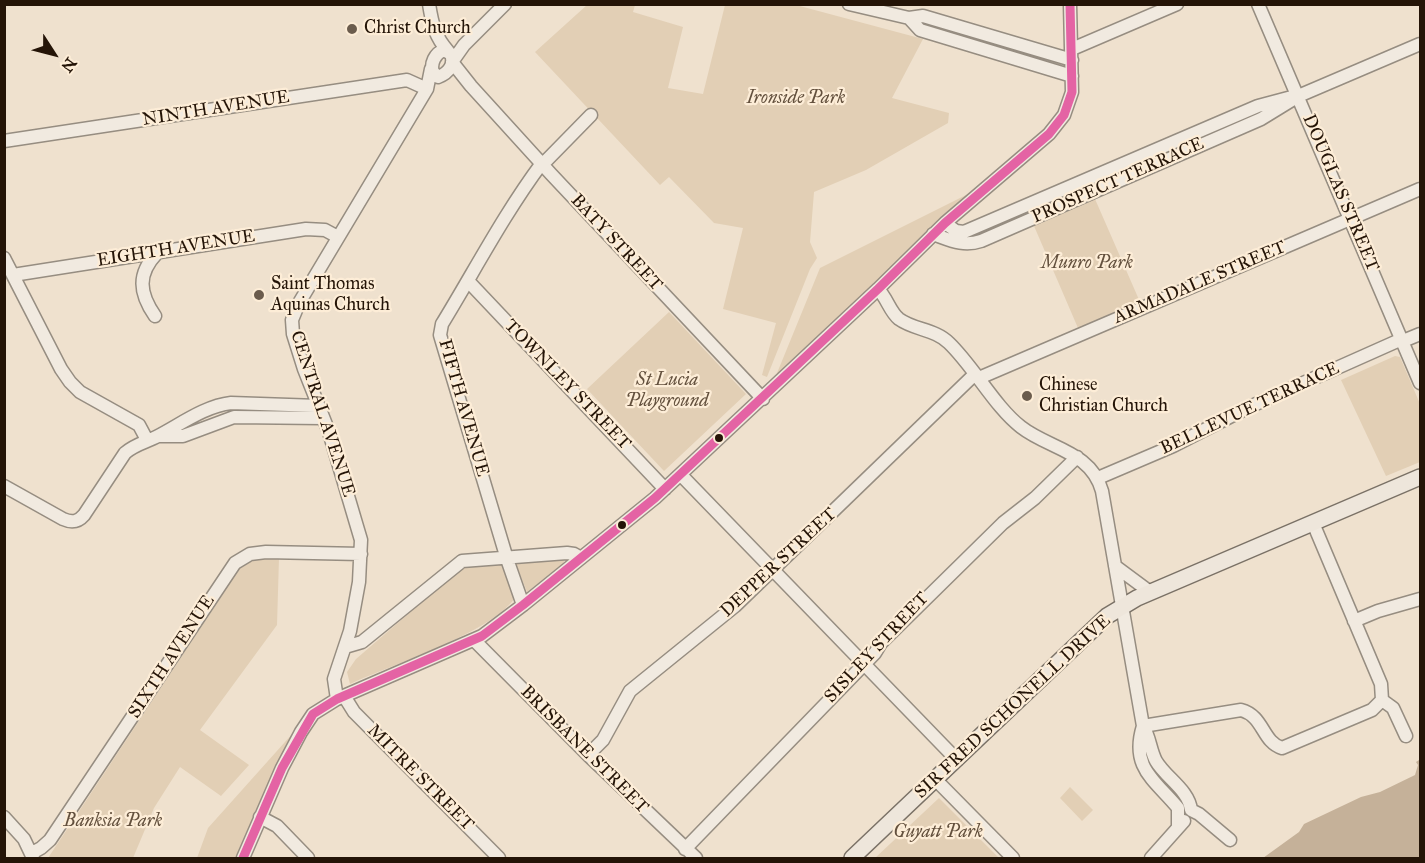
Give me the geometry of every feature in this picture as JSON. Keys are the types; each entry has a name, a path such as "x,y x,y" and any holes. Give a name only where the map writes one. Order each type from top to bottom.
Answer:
{"main road":[{"name":"SIR FRED SCHONELL DRIVE","path":"852,858 1107,616 1150,592 1420,477"}],"street":[{"path":"429,4 432,24 438,39 450,56 505,4"},
{"path":"849,4 909,18 923,16 1072,55 1177,4"},
{"path":"243,858 282,768 308,721 318,709 489,632 666,489 763,399 933,234 1058,124 1069,105 1072,76 1070,4"},
{"name":"DOUGLAS STREET","path":"1258,4 1420,383"},
{"path":"909,18 920,30 1072,76"},
{"path":"432,24 431,36 438,69"},
{"name":"PROSPECT TERRACE","path":"933,234 946,240 962,243 981,241 1266,117 1298,96 1420,44"},
{"name":"CENTRAL AVENUE","path":"340,698 334,679 345,647 359,582 361,554 358,528 329,432 292,331 292,322 299,303 338,237 438,69 450,56 440,51 438,69"},
{"name":"BATY STREET","path":"450,56 471,86 763,399"},
{"name":"BATY STREET","path":"438,69 471,86"},
{"name":"NINTH AVENUE","path":"4,141 406,81 427,89"},
{"name":"PROSPECT TERRACE","path":"945,223 960,233 1258,105 1298,96"},
{"name":"FIFTH AVENUE","path":"523,605 507,559 440,334 442,324 523,189 542,163 591,115"},
{"name":"ARMADALE STREET","path":"977,376 1420,189"},
{"path":"968,203 972,216 980,225"},
{"name":"EIGHTH AVENUE","path":"8,272 157,253 306,230 325,230 338,237"},
{"path":"154,316 146,301 142,276 146,265 157,253"},
{"path":"121,258 134,266 142,276"},
{"path":"8,272 70,382 84,395 139,425 152,438 183,436 234,417 323,418"},
{"name":"TOWNLEY STREET","path":"468,281 666,489"},
{"path":"878,289 898,318 942,337 951,345 1012,420 1022,428 1077,457 1098,478 1143,726 1150,739 1156,761 1185,796 1191,810 1230,840"},
{"name":"BELLEVUE TERRACE","path":"1098,478 1173,446 1257,404 1420,334"},
{"name":"DEPPER STREET","path":"588,755 603,740 630,691 735,606 977,376"},
{"path":"4,486 63,519 70,522 76,521 83,516 125,453 182,422 225,404 318,406"},
{"name":"SISLEY STREET","path":"686,849 875,653 881,643 931,591 1003,523 1035,498 1077,457"},
{"path":"681,475 957,760"},
{"path":"1143,726 1241,710 1254,715 1272,742 1282,748 1372,710 1382,700 1381,684 1313,523"},
{"name":"SIXTH AVENUE","path":"33,856 51,840 235,563 250,554 266,552 361,554"},
{"path":"345,647 362,642 462,561 567,553 581,558"},
{"path":"1115,566 1150,592"},
{"path":"1354,621 1378,611 1420,599"},
{"name":"BRISBANE STREET","path":"474,640 588,755 696,858"},
{"name":"MITRE STREET","path":"340,698 500,858"},
{"path":"1382,700 1393,708 1406,736"},
{"path":"1143,726 1140,741 1145,771 1177,807 1178,826"},
{"path":"936,780 1013,858"},
{"path":"1151,858 1189,816 1191,810"},
{"path":"4,817 24,839 33,856"},
{"path":"260,817 278,826 308,858"}],"green space":[{"name":"Ironside Park","path":"587,5 635,5 633,12 683,27 668,88 703,94 725,5 796,5 923,39 892,98 949,113 948,123 866,170 814,192 810,242 817,258 810,269 767,377 762,375 776,323 723,309 743,228 714,223 669,177 660,185 535,52"},
{"path":"972,192 775,378 820,268"},
{"name":"Munro Park","path":"1095,199 1140,302 1078,328 1034,226"},
{"name":"St Lucia Playground","path":"669,312 746,394 664,471 587,389"},
{"path":"1395,356 1400,357 1420,404 1420,462 1386,476 1341,380"},
{"name":"Banksia Park","path":"256,557 279,558 277,625 200,730 249,765 221,796 180,767 154,808 133,858 48,858 241,567"},
{"path":"566,558 562,565 527,592 516,564"},
{"path":"465,565 504,565 514,599 502,612 462,636 350,684 347,672 356,659"},
{"path":"293,733 236,858 197,858 208,828"},
{"path":"1070,787 1093,810 1082,821 1060,798"},
{"name":"Guyatt Park","path":"939,798 999,858 875,858"}],"shaded area":[{"path":"1419,760 1420,858 1263,858 1299,832 1304,824 1415,775 1418,765 1416,762"}],"transit line":[{"path":"243,858 282,768 313,714 337,699 482,636 523,605 655,498 945,223 1049,134 1064,115 1072,92 1070,4"}],"place":[{"name":"Christ Church","path":"352,29"},
{"name":"Saint Thomas Aquinas Church","path":"259,295"},
{"name":"Chinese Christian Church","path":"1027,396"}]}
